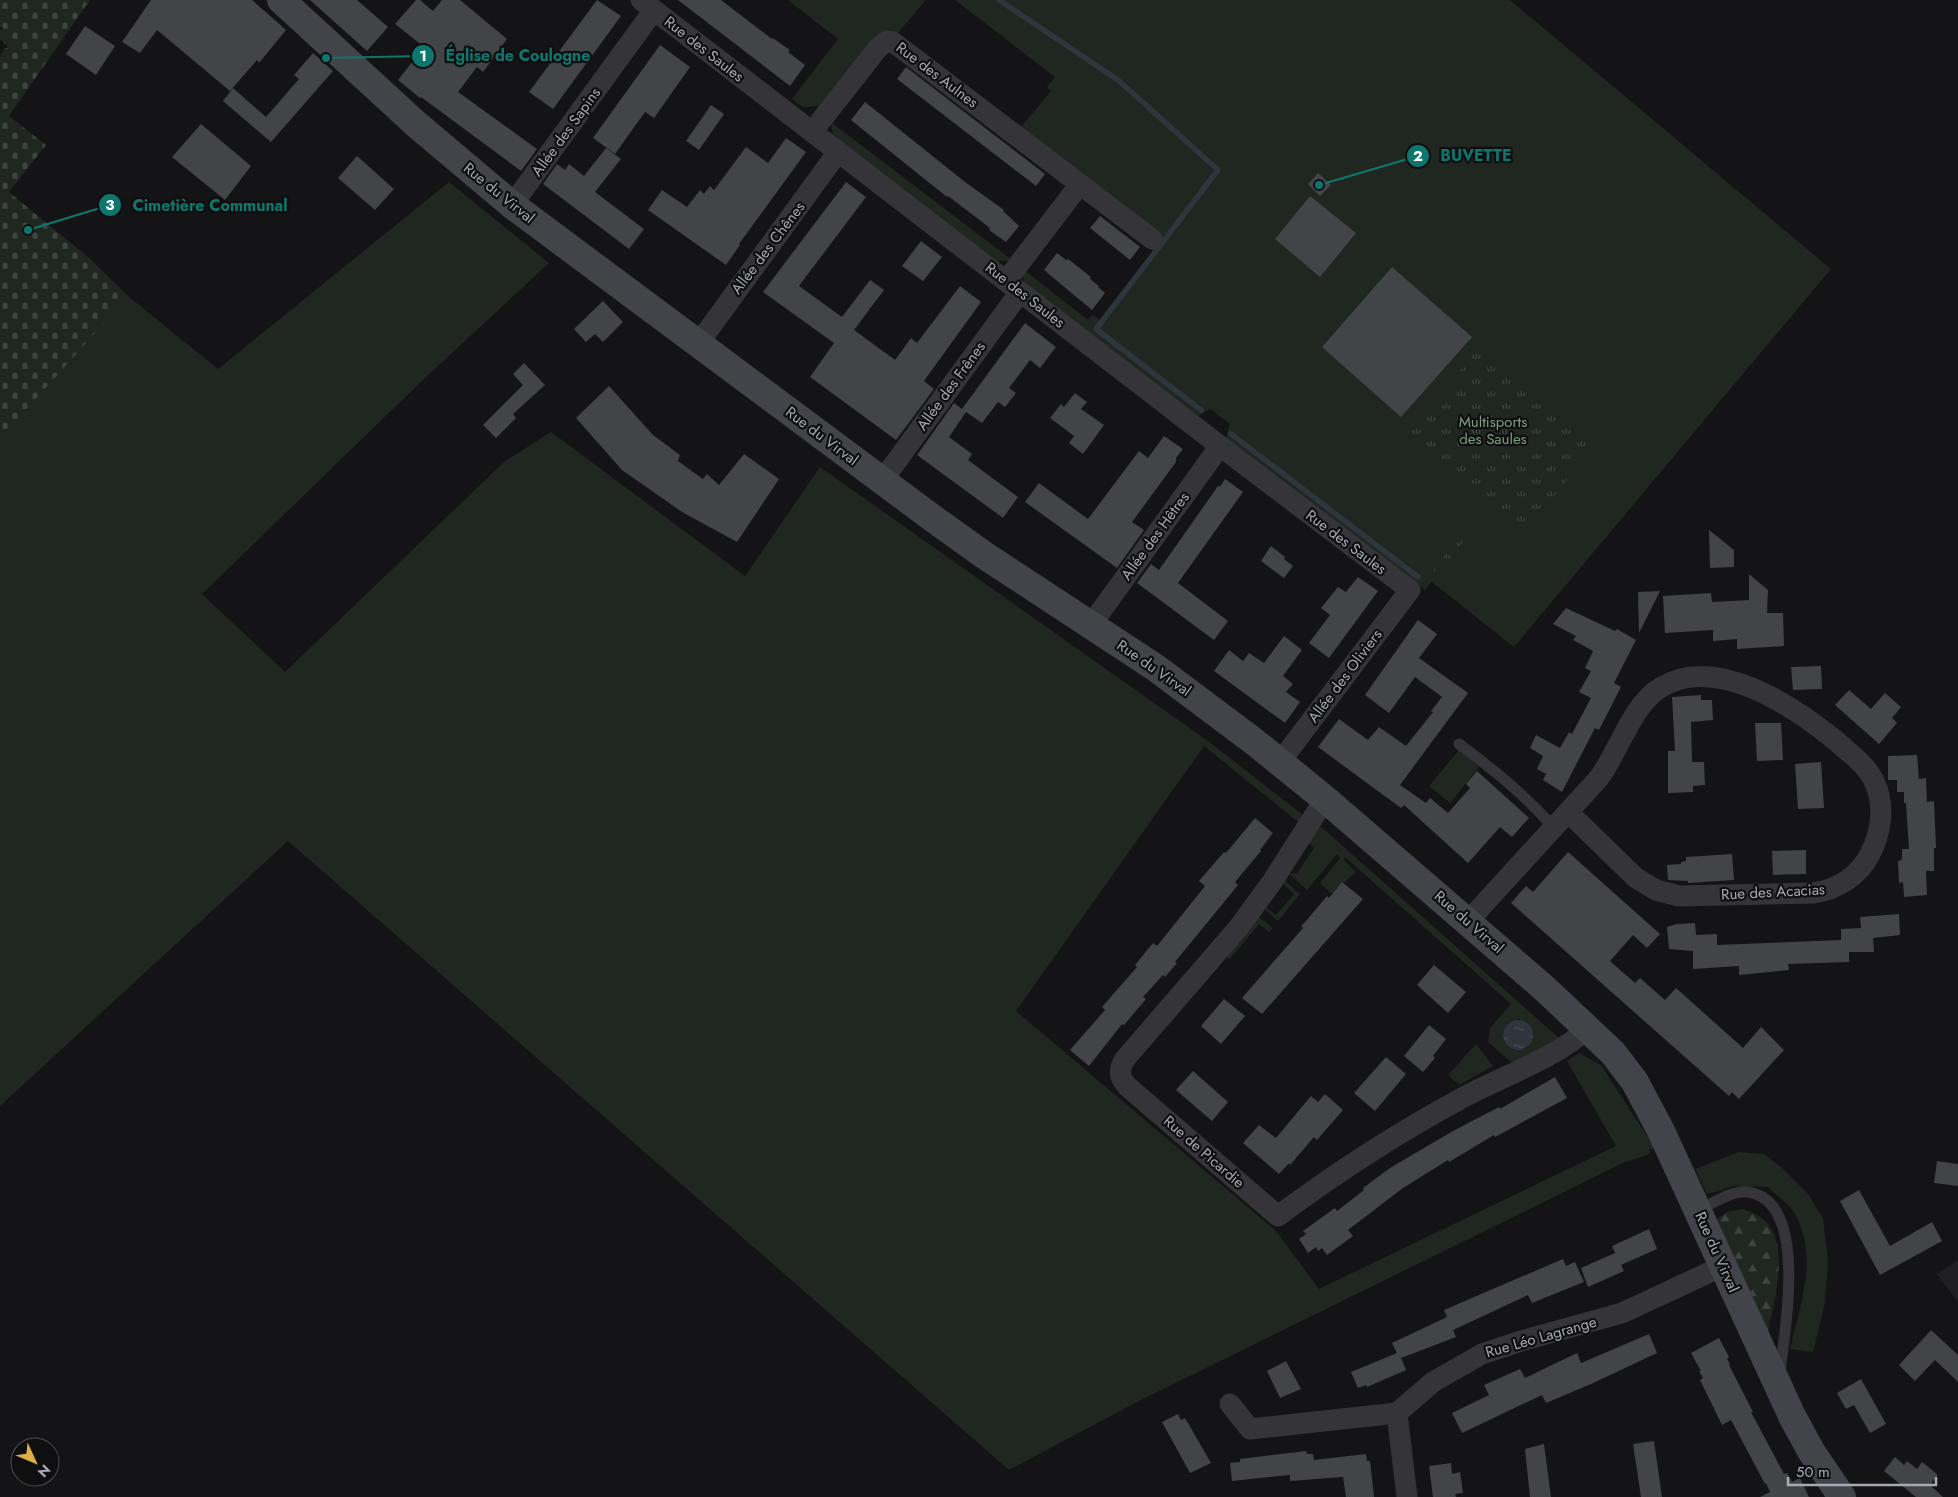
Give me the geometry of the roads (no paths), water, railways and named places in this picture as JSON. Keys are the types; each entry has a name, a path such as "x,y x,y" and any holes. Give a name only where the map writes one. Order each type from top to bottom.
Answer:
{"street":[{"name":"Rue du Virval","path":"281,0 421,128 512,205 984,555 1181,687 1280,762 1468,922 1587,1028 1623,1066 1643,1096 1698,1210 1800,1434 1842,1497"},
{"name":"Allée des Sapins","path":"512,205 648,5"},
{"name":"Rue des Saules","path":"648,5 1410,590"},
{"name":"Rue des Aulnes","path":"812,132 878,48 884,42 890,41 901,46 1152,239"},
{"name":"Allée des Chênes","path":"698,344 838,152"},
{"path":"1013,286 1080,184"},
{"name":"Allée des Frênes","path":"882,480 1013,286"},
{"name":"Allée des Hêtres","path":"1091,625 1220,446"},
{"name":"Allée des Oliviers","path":"1280,762 1410,590"},
{"name":"Rue des Acacias","path":"1468,922 1554,828 1609,764 1640,707 1660,688 1672,682 1696,677 1714,678 1760,691 1795,710 1834,739 1866,769 1878,790 1881,812 1878,836 1868,860 1839,886 1813,893 1697,896 1670,894 1656,890 1642,881 1568,812"},
{"name":"Rue de Picardie","path":"1325,799 1272,882 1239,928 1121,1066 1122,1080 1127,1086 1278,1216 1342,1170 1411,1126 1564,1046 1587,1028"},
{"name":"Rue Léo Lagrange","path":"1397,1414 1433,1382 1482,1354 1514,1342 1622,1314 1723,1266"},
{"path":"1230,1404 1250,1429 1397,1414 1407,1497"}],"lane":[{"path":"1459,744 1507,780 1531,802 1554,828"},
{"path":"1698,1210 1740,1193 1748,1192 1766,1201 1780,1217 1784,1227 1789,1258 1779,1388"}],"water":[{"path":"1518,1020 1529,1024 1533,1035 1529,1046 1518,1050 1507,1046 1503,1035 1507,1024"}],"waterway":[{"path":"999,0 1118,80 1218,170 1096,329 1201,410"},
{"path":"1231,434 1418,577"}],"place":[{"name":"Église de Coulogne","path":"326,58"},
{"name":"BUVETTE","path":"1319,185"},
{"name":"Cimetière Communal","path":"28,230"}],"park label":[{"name":"Multisports des Saules","path":"1493,430"}]}
